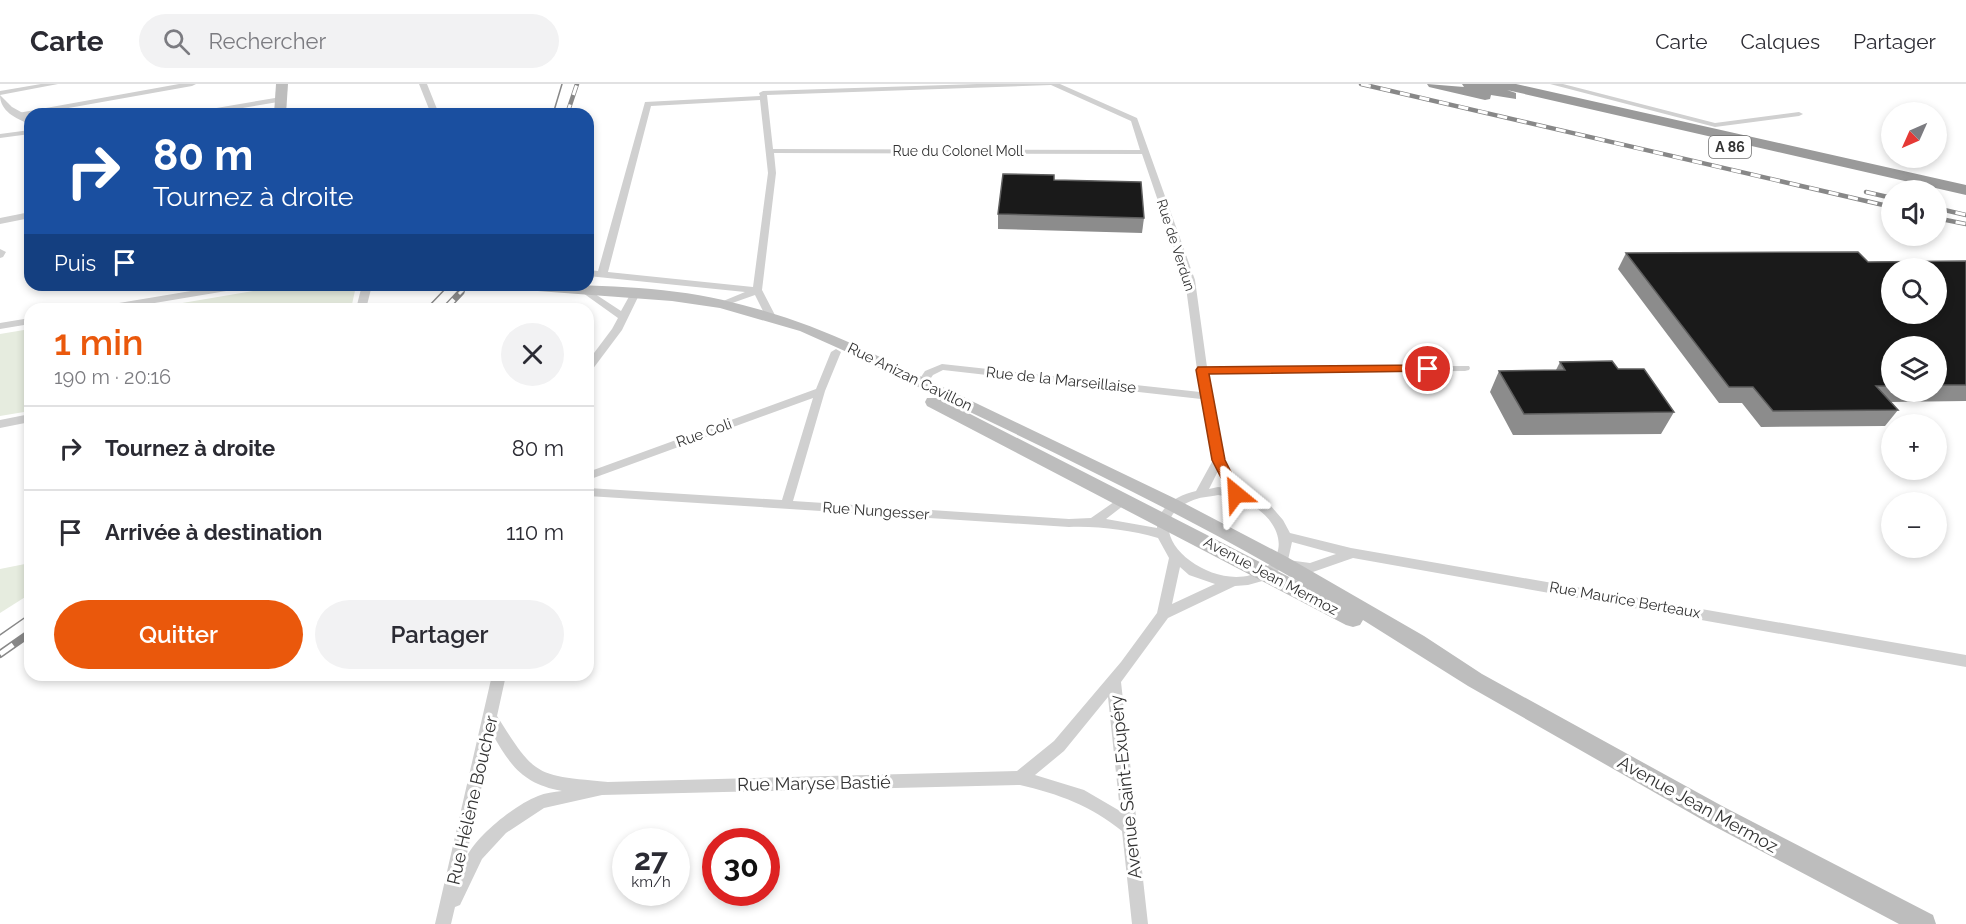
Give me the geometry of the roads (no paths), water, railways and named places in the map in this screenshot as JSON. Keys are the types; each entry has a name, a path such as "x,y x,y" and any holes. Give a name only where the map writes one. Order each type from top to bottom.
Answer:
{"highway":[{"path":"1434,84 1530,106 1539,104"},
{"name":"A 86","path":"1469,84 1495,86 1639,116 1966,190"},
{"path":"1536,84 1634,112 1639,116"},
{"name":"A 86","path":"1495,86 1539,104 1881,181"},
{"path":"1947,196 1966,200"}],"main road":[{"path":"280,108 282,84"},
{"name":"Rue Anizan Cavillon","path":"586,291 672,297 721,304 771,317 843,345 922,383 1166,519"},
{"name":"Rue Anizan Cavillon","path":"634,295 765,325 800,336 1166,519"},
{"name":"Avenue Jean Mermoz","path":"1166,519 1273,568 1410,650 1475,680 1716,815 1924,924"}],"street":[{"path":"0,93 54,84"},
{"path":"57,108 192,84"},
{"path":"423,84 432,108"},
{"path":"602,274 648,104 763,96 1048,84"},
{"name":"Rue de Verdun","path":"1054,84 1134,120 1190,280 1206,396 1219,460 1236,494"},
{"path":"1554,84 1715,125 1799,114"},
{"path":"763,96 772,173 757,290 771,317"},
{"path":"0,98 24,118"},
{"path":"228,108 281,99"},
{"path":"18,115 24,114"},
{"path":"0,136 24,133"},
{"name":"Rue du Colonel Moll","path":"770,151 1145,152"},
{"path":"0,220 24,216"},
{"path":"594,273 757,290"},
{"path":"721,304 757,290"},
{"path":"137,303 208,291"},
{"path":"586,291 624,318"},
{"path":"594,360 624,318 634,295"},
{"path":"0,326 24,322"},
{"path":"786,506 820,391 836,352"},
{"name":"Rue de la Marseillaise","path":"922,383 929,373 942,367 1206,396"},
{"path":"1202,370 1465,368"},
{"name":"Rue Coli","path":"594,474 820,391"},
{"path":"0,424 24,419"},
{"path":"1201,492 1219,460"},
{"name":"Rue Nungesser","path":"594,492 1069,524 1095,520 1132,525 1166,519"},
{"path":"1201,492 1236,494 1268,510 1279,522 1285,536 1286,550 1273,568 1251,580 1232,582 1211,579 1191,571 1175,559 1166,546 1166,519 1185,497 1201,492"},
{"path":"1095,520 1124,499"},
{"name":"Rue Maurice Berteaux","path":"1285,536 1351,553 1966,661"},
{"path":"1273,568 1310,568 1351,553"},
{"name":"Avenue Saint-Exupéry","path":"1140,924 1114,683 1163,614 1175,559"},
{"path":"1163,614 1232,582"},
{"name":"Rue Hélène Boucher","path":"444,922 498,681"},
{"path":"1020,778 1059,746 1114,683"},
{"name":"Rue Maryse Bastié","path":"491,719 516,758 530,772 555,782 609,789 1020,778 1076,792 1108,810 1130,828"},
{"name":"Rue Maryse Bastié","path":"444,922 476,854 501,828 541,802 609,789"}],"tram line":[{"path":"555,108 562,84"},
{"path":"432,303 443,291"},
{"path":"0,635 24,618"}],"railway":[{"path":"569,108 577,84"},
{"path":"1361,84 1881,204"},
{"path":"1866,192 1881,195"},
{"path":"1947,211 1966,215"},
{"path":"1947,220 1966,224"},
{"path":"451,303 461,292"},
{"path":"0,654 24,637"}]}
